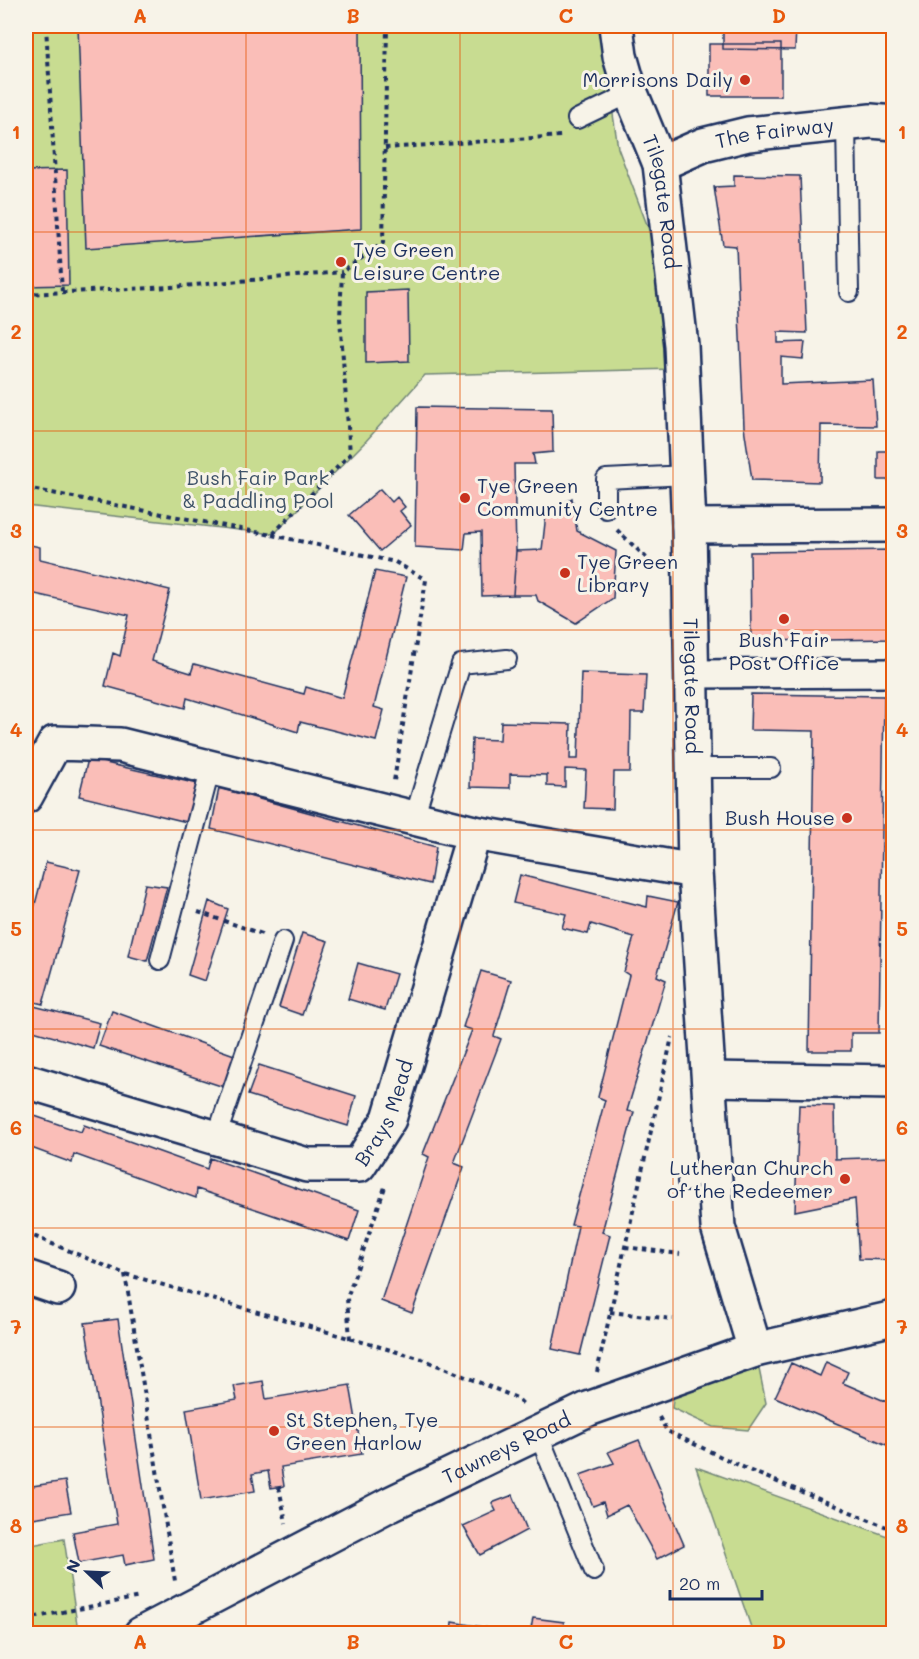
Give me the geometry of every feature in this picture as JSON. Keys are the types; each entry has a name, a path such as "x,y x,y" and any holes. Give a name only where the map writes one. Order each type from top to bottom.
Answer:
{"street":[{"name":"Tilegate Road","path":"616,26 620,56 631,93 660,164 681,345 693,674 695,872 718,1227 755,1350"},
{"name":"The Fairway","path":"660,164 703,145 748,134 871,121 894,123"},
{"path":"689,526 894,525"},
{"path":"693,674 894,673"},
{"path":"26,796 55,743 120,745 474,833 695,872"},
{"name":"Brays Mead","path":"26,1081 307,1165 358,1165 389,1119 474,833"},
{"path":"710,1079 894,1082"},
{"path":"26,1277 58,1288"},
{"name":"Tawneys Road","path":"141,1634 390,1504 588,1409 755,1350 894,1318"}],"lane":[{"path":"577,119 631,93"},
{"path":"846,124 849,292"},
{"path":"606,509 606,479 687,475"},
{"path":"402,814 461,664 507,659"},
{"path":"160,960 211,767"},
{"path":"694,768 771,768"},
{"path":"216,1138 283,941"},
{"path":"687,1182 714,1163"},
{"path":"538,1433 594,1571"}],"path":[{"path":"46,26 62,292"},
{"path":"26,294 172,287 342,272 382,243 387,26 362,26"},
{"path":"385,148 563,135"},
{"path":"272,535 350,454 340,318 342,272"},
{"path":"26,488 272,535 395,562 426,580 402,814"},
{"path":"606,509 607,519 670,579 690,582"},
{"path":"175,904 283,941"},
{"path":"596,1374 675,1026"},
{"path":"350,1339 347,1298 386,1184 375,1139"},
{"path":"26,1233 125,1274 422,1359 518,1398 532,1413 538,1433"},
{"path":"625,1247 680,1254"},
{"path":"125,1274 177,1590"},
{"path":"610,1312 673,1318"},
{"path":"646,1389 666,1431 751,1471 894,1530"},
{"path":"279,1487 287,1533"},
{"path":"26,1619 142,1596"}],"green space":[{"name":"Tye Green Leisure Centre","path":"26,26 600,26 618,148 649,230 666,295 675,369 425,375 366,441 274,534 26,506"},
{"path":"759,1369 766,1403 748,1430 713,1427 672,1408 674,1391 702,1376 733,1376"},
{"path":"696,1467 893,1538 893,1633 753,1633"},
{"path":"64,1539 77,1624 62,1633 26,1633 26,1546"}],"building":[{"path":"78,26 360,26 361,229 86,248"},
{"path":"723,26 796,26 795,50 723,49"},
{"name":"Morrisons Daily","path":"709,44 781,44 781,96 709,96"},
{"path":"67,170 69,285 26,286 26,171"},
{"path":"734,175 800,176 807,333 778,332 778,343 805,342 803,359 781,357 781,384 873,380 876,426 821,425 820,482 752,480 744,427 736,246 723,245 714,187 734,186"},
{"path":"408,290 409,361 366,363 366,292"},
{"name":"Tye Green Community Centre","path":"417,407 552,409 553,452 533,454 535,464 514,464 516,551 513,595 482,596 481,532 466,533 464,550 415,547"},
{"path":"878,451 894,451 894,480 878,480"},
{"path":"380,489 392,502 397,497 405,507 400,511 411,525 380,551 349,515"},
{"name":"Tye Green Library","path":"572,498 577,531 616,551 613,598 576,623 538,601 536,595 513,595 516,551 542,550 546,514"},
{"path":"26,544 40,547 40,559 170,590 152,661 191,673 194,664 304,694 306,687 342,698 375,571 406,577 374,707 384,710 376,741 300,722 298,732 187,698 185,708 105,686 113,653 120,656 129,615 26,592"},
{"path":"894,550 894,639 751,641 750,552"},
{"path":"581,673 646,675 644,713 631,713 630,772 614,772 613,809 584,808 586,770 565,769 565,787 547,786 547,775 510,774 510,788 470,787 472,739 500,740 501,722 571,724 570,759 578,759"},
{"name":"Bush House","path":"751,694 884,696 879,1033 851,1033 851,1051 809,1051 814,731 750,730"},
{"path":"88,759 198,784 187,822 79,796"},
{"path":"219,788 436,847 430,884 211,829"},
{"path":"46,862 80,870 43,1004 26,1000 26,939"},
{"path":"520,875 647,907 648,896 678,902 657,976 666,980 627,1111 634,1112 602,1232 610,1235 580,1355 552,1349 578,1226 571,1225 605,1100 598,1097 629,975 624,972 634,937 591,924 588,934 562,928 566,914 513,903"},
{"path":"145,884 167,887 147,961 128,956"},
{"path":"209,901 228,909 205,981 188,975"},
{"path":"302,933 328,941 302,1015 279,1007"},
{"path":"358,963 396,974 385,1010 348,999"},
{"path":"481,971 511,980 494,1036 501,1039 454,1163 464,1167 412,1313 381,1301 429,1157 423,1154 472,1030 463,1027"},
{"path":"26,1004 100,1023 93,1048 26,1029"},
{"path":"112,1011 237,1056 227,1088 99,1046"},
{"path":"259,1065 356,1096 348,1126 248,1095"},
{"name":"Lutheran Church of the Redeemer","path":"799,1105 834,1106 835,1159 894,1157 894,1260 859,1259 855,1199 795,1211"},
{"path":"26,1113 81,1132 84,1125 207,1169 210,1158 359,1210 349,1241 197,1189 196,1198 74,1154 72,1163 26,1146"},
{"path":"118,1319 154,1559 125,1565 123,1555 79,1563 73,1532 117,1524 85,1323"},
{"path":"826,1362 848,1372 843,1383 894,1405 894,1448 775,1397 791,1363 820,1376"},
{"name":"St Stephen, Tye Green Harlow","path":"263,1381 266,1399 350,1385 362,1454 281,1467 284,1486 271,1488 268,1471 252,1474 255,1491 201,1500 186,1409 237,1400 234,1386"},
{"path":"639,1440 684,1545 657,1559 627,1505 607,1515 603,1502 593,1506 580,1475 614,1463 608,1452"},
{"path":"65,1481 71,1512 26,1519 26,1487"},
{"path":"513,1495 527,1530 480,1555 463,1526 496,1511 492,1503"},
{"path":"533,1618 564,1622 563,1634 530,1634"},
{"path":"452,1622 488,1628 488,1634 451,1634"},
{"path":"319,1627 320,1634 282,1634"}],"place":[{"name":"Morrisons Daily","path":"745,80"},
{"name":"Tye Green Leisure Centre","path":"341,262"},
{"name":"Tye Green Community Centre","path":"465,498"},
{"name":"Tye Green Library","path":"565,573"},
{"name":"Bush Fair Post Office","path":"784,619"},
{"name":"Bush House","path":"847,818"},
{"name":"Lutheran Church of the Redeemer","path":"845,1179"},
{"name":"St Stephen, Tye Green Harlow","path":"274,1431"}],"park label":[{"name":"Bush Fair Park & Paddling Pool","path":"258,490"}]}
